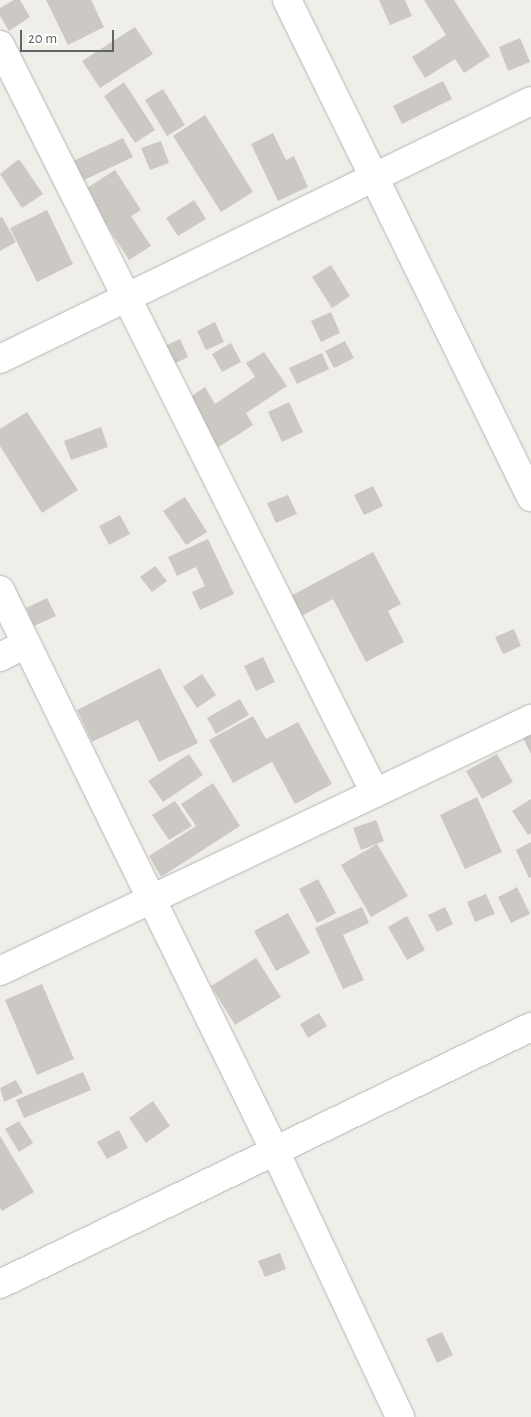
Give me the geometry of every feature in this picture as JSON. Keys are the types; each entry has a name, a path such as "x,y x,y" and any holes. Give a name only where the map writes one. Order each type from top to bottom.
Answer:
{"street":[{"path":"287,0 531,497"},
{"path":"0,45 376,792"},
{"path":"0,359 531,101"},
{"path":"0,590 275,1151 400,1417"},
{"path":"0,657 26,644"},
{"path":"0,971 531,718"},
{"path":"0,1284 531,1027"}],"building":[{"path":"14,0 20,0 30,17 9,31 0,16 0,8"},
{"path":"46,0 91,0 104,27 68,45"},
{"path":"379,0 405,0 412,16 390,25"},
{"path":"424,0 454,0 490,56 464,73 455,59 425,78 412,57 446,35"},
{"path":"135,27 153,54 100,88 82,61"},
{"path":"520,38 530,62 508,71 499,47"},
{"path":"443,81 452,99 402,124 393,106"},
{"path":"124,82 155,130 135,143 104,96"},
{"path":"163,89 185,125 167,136 145,100"},
{"path":"205,115 253,192 221,212 173,136"},
{"path":"273,133 286,160 294,156 308,187 278,201 251,144"},
{"path":"123,138 133,157 80,182 71,162"},
{"path":"161,141 169,163 150,170 141,148"},
{"path":"19,159 43,194 22,208 0,174"},
{"path":"115,170 141,210 131,216 151,246 129,260 84,190"},
{"path":"194,200 206,219 178,236 166,218"},
{"path":"47,210 73,264 37,282 10,228"},
{"path":"2,217 16,242 0,251 0,218"},
{"path":"331,265 350,296 332,308 312,277"},
{"path":"331,312 340,333 321,342 311,321"},
{"path":"215,322 224,342 206,350 197,331"},
{"path":"180,339 188,357 172,365 163,347"},
{"path":"345,341 354,358 334,368 325,351"},
{"path":"231,343 241,362 222,372 212,354"},
{"path":"264,352 287,386 246,413 253,425 217,448 186,400 205,387 215,404 255,377 246,363"},
{"path":"322,353 329,369 297,384 289,368"},
{"path":"289,402 303,432 282,442 268,412"},
{"path":"27,412 78,490 42,513 0,446 0,429"},
{"path":"101,427 108,447 71,460 64,441"},
{"path":"373,486 383,506 364,515 354,495"},
{"path":"288,495 297,514 276,523 267,503"},
{"path":"185,497 207,532 186,545 163,511"},
{"path":"120,515 130,534 109,545 99,526"},
{"path":"208,539 234,594 200,610 192,592 205,586 196,567 177,576 168,557"},
{"path":"373,552 401,604 388,611 404,642 366,662 333,599 298,618 287,598"},
{"path":"155,566 167,581 152,592 140,577"},
{"path":"47,598 56,616 34,626 26,608"},
{"path":"514,629 521,646 503,654 495,637"},
{"path":"263,657 275,682 256,691 244,666"},
{"path":"160,668 198,743 159,762 138,720 92,742 77,710"},
{"path":"202,674 216,695 197,708 183,687"},
{"path":"240,699 249,715 216,734 207,718"},
{"path":"253,716 266,739 298,722 332,784 295,804 272,762 233,783 209,740"},
{"path":"531,734 531,754 523,738"},
{"path":"189,754 203,775 163,802 148,781"},
{"path":"497,754 513,782 482,799 466,771"},
{"path":"213,783 240,826 161,877 149,856 196,826 181,804"},
{"path":"477,797 502,852 465,869 440,815"},
{"path":"531,799 531,833 528,835 512,811"},
{"path":"175,801 192,826 169,840 152,815"},
{"path":"376,820 384,841 361,850 353,828"},
{"path":"531,842 531,877 529,878 516,850"},
{"path":"377,844 408,896 371,917 341,865"},
{"path":"318,879 336,913 317,923 299,889"},
{"path":"517,887 530,914 511,923 498,897"},
{"path":"486,894 495,914 475,922 467,902"},
{"path":"362,907 369,923 343,935 364,980 343,989 315,928"},
{"path":"445,907 453,924 437,932 428,915"},
{"path":"288,913 310,953 276,971 254,931"},
{"path":"407,916 425,950 407,960 388,927"},
{"path":"256,958 281,997 235,1025 211,986"},
{"path":"42,984 74,1059 37,1075 5,1000"},
{"path":"319,1013 327,1026 308,1038 300,1024"},
{"path":"83,1072 91,1090 24,1118 16,1100"},
{"path":"16,1080 23,1093 4,1102 0,1088"},
{"path":"153,1101 170,1126 146,1143 129,1118"},
{"path":"19,1121 33,1143 19,1152 5,1129"},
{"path":"119,1130 128,1148 107,1159 97,1142"},
{"path":"0,1136 34,1192 2,1211 0,1208"},
{"path":"280,1253 286,1269 265,1277 258,1261"},
{"path":"442,1332 453,1355 437,1363 426,1339"}]}
